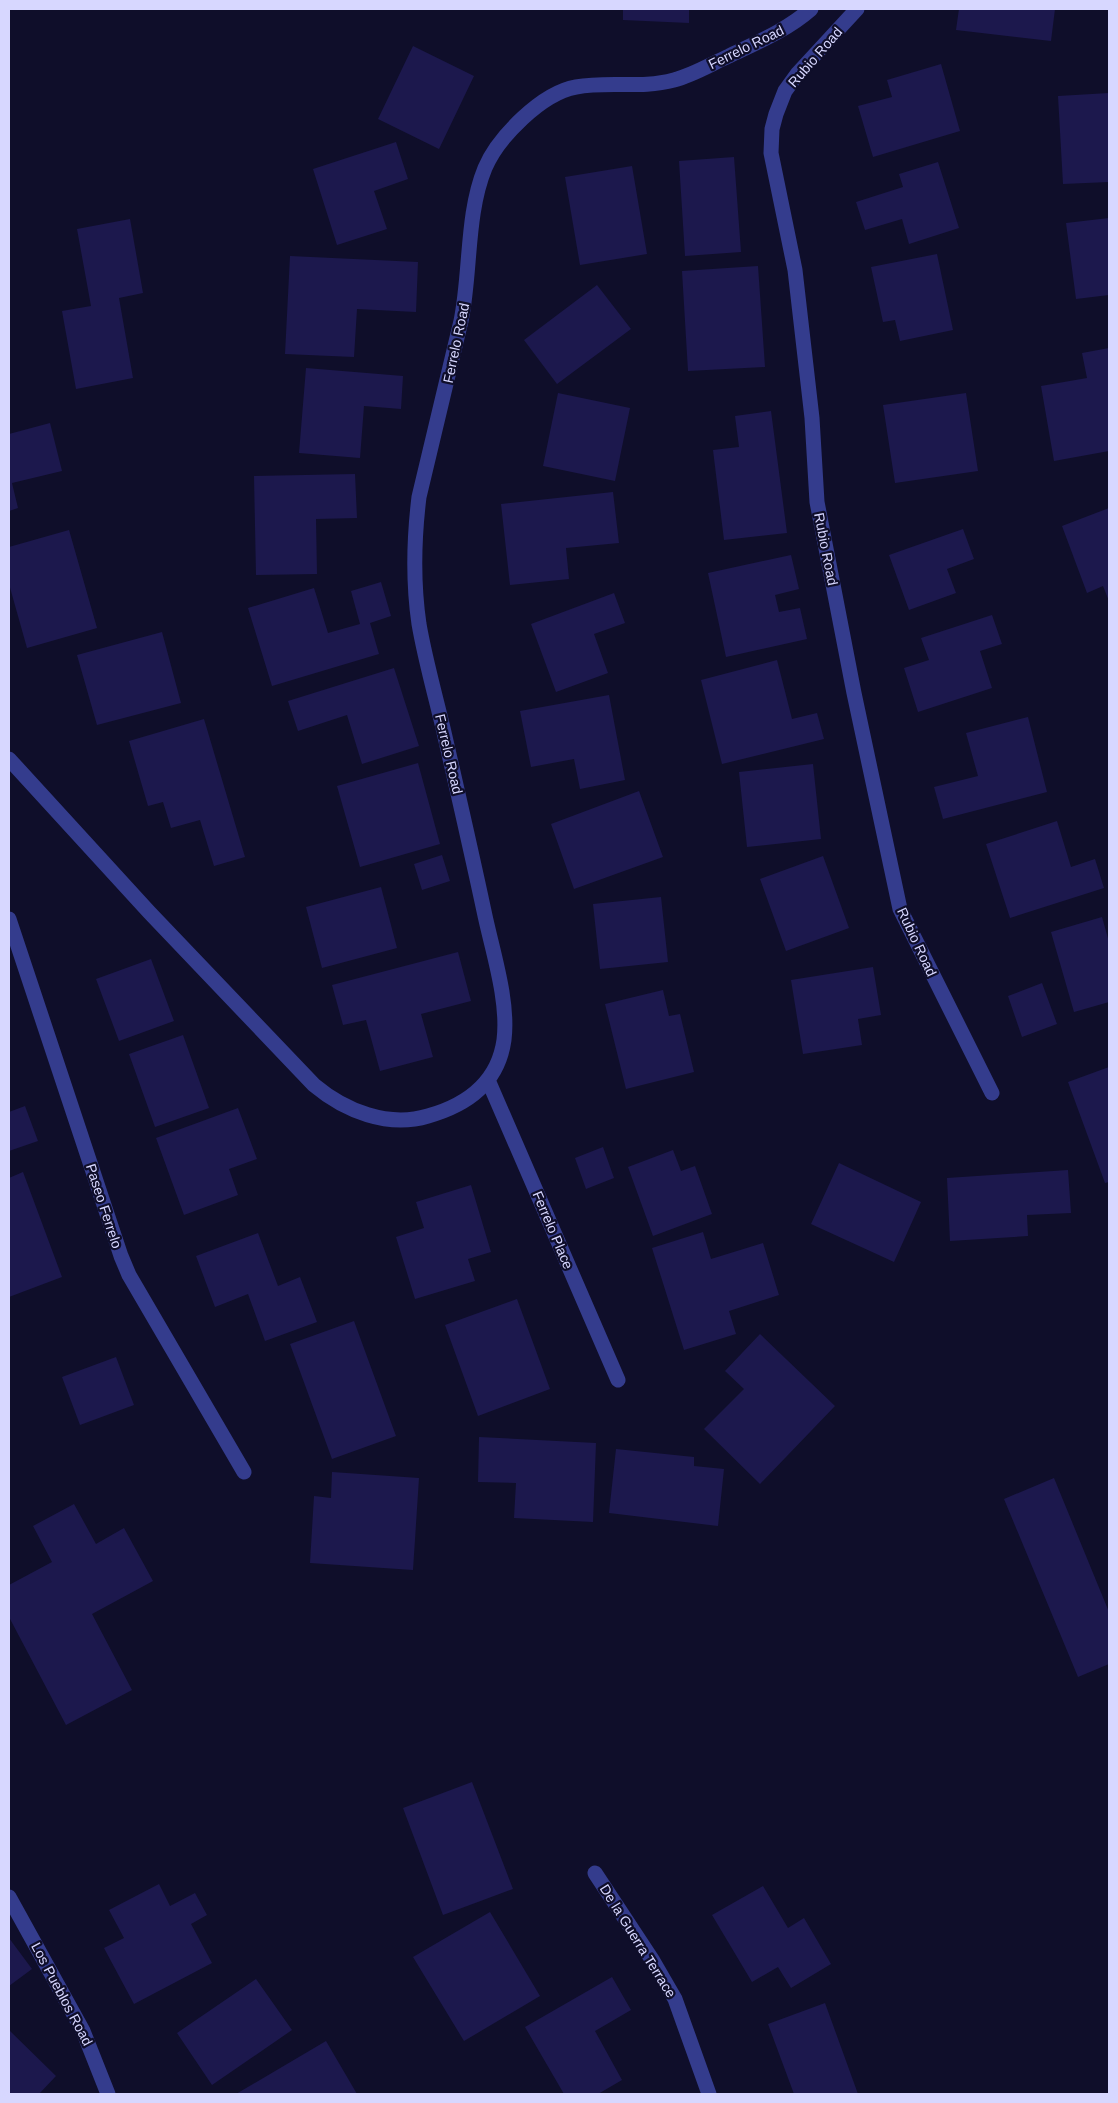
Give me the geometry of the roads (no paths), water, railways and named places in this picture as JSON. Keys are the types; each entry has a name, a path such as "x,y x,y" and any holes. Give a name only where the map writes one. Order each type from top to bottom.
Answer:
{"street":[{"name":"Ferrelo Road","path":"9,759 149,912 314,1085 329,1098 365,1114 384,1119 404,1120 444,1111 464,1102 488,1080 498,1061 504,1040 504,1004 476,871 419,624 416,565 416,519 419,497 463,313 475,205 479,186 485,167 501,142 521,120 554,96 574,87 594,85 635,86 675,80 779,32 811,9"},
{"name":"Rubio Road","path":"857,9 798,72 785,92 772,130 771,153 795,270 812,418 817,502 854,693 900,909 992,1093"},
{"name":"Paseo Ferrelo","path":"9,919 120,1256 129,1275 244,1472"},
{"name":"Ferrelo Place","path":"488,1080 618,1380"},
{"name":"De la Guerra Terrace","path":"595,1873 653,1961 675,1999 709,2094"},
{"name":"Los Pueblos Road","path":"9,1897 83,2031 108,2094"}]}
